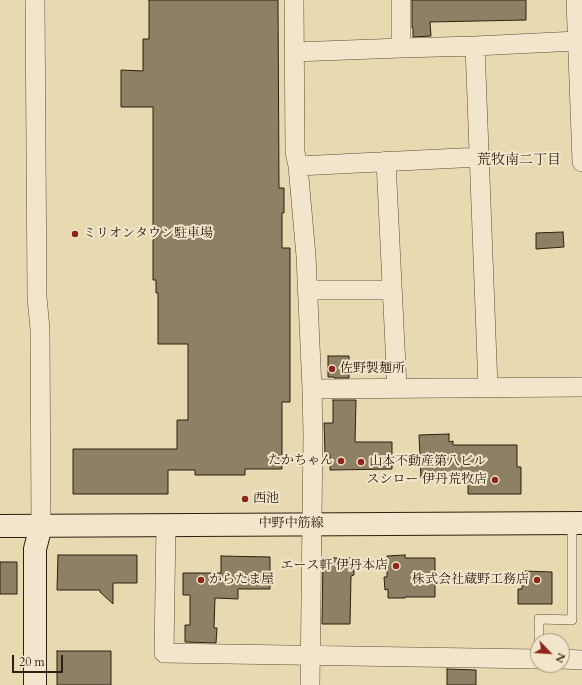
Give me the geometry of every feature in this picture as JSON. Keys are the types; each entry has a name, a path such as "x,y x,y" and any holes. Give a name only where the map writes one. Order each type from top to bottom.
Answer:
{"main road":[{"name":"中野中筋線","path":"0,526 577,523"},
{"path":"35,685 35,549 41,526"}],"street":[{"path":"35,0 37,290 40,329 41,526"},
{"path":"294,0 295,152 298,166 306,256 312,389 313,435 310,685"},
{"path":"400,0 401,48"},
{"path":"576,0 582,162"},
{"path":"294,52 577,41"},
{"path":"475,46 488,388"},
{"path":"298,166 480,157"},
{"path":"386,162 397,388"},
{"path":"307,290 392,290"},
{"path":"312,389 582,387"},
{"path":"166,525 164,653 530,659"},
{"path":"570,659 582,660"}],"lane":[{"path":"539,633 539,619 572,620 577,523"}],"building":[{"path":"149,0 278,0 279,188 284,188 282,248 290,248 290,402 282,402 282,469 245,469 245,475 195,475 195,470 168,470 168,494 73,494 73,449 177,449 177,420 188,420 188,344 158,344 158,293 156,293 156,280 153,280 153,107 121,107 121,70 143,71 143,39 149,39"},
{"path":"412,0 526,0 526,20 430,22 431,36 413,37"},
{"path":"563,232 564,247 536,249 536,233"},
{"path":"328,356 349,356 349,378 328,377"},
{"name":"山本不動産第八ビル","path":"333,400 356,400 355,442 392,442 392,469 330,470 330,454 325,454 324,423 333,423"},
{"path":"449,434 449,442 453,441 453,445 517,445 517,467 521,467 521,494 468,494 468,478 421,479 419,435"},
{"path":"58,555 137,555 137,583 113,583 113,604 100,592 100,590 57,590"},
{"path":"405,555 405,558 435,558 435,597 388,598 388,589 385,590 384,577 387,577 387,556"},
{"path":"221,556 270,557 270,589 238,589 238,599 215,598 214,628 217,628 216,643 185,642 185,625 190,625 190,595 183,595 183,573 221,573"},
{"path":"323,558 354,558 354,575 351,576 350,624 322,624"},
{"path":"0,562 17,562 17,594 0,594"},
{"name":"株式会社蔵野工務店","path":"523,571 552,572 552,604 518,604 518,589 522,589"},
{"path":"57,651 111,651 111,685 57,685"},
{"path":"447,669 476,670 476,685 447,685"}],"place":[{"name":"ミリオンタウン駐車場","path":"75,234"},
{"name":"佐野製麺所","path":"332,369"},
{"name":"たかちゃん","path":"341,461"},
{"name":"山本不動産第八ビル","path":"361,462"},
{"name":"スシロー 伊丹荒牧店","path":"495,480"},
{"name":"西池","path":"245,499"},
{"name":"エース軒 伊丹本店","path":"396,566"},
{"name":"からたま屋","path":"201,580"},
{"name":"株式会社蔵野工務店","path":"537,580"}],"district":[{"name":"荒牧南二丁目","path":"519,161"}]}
